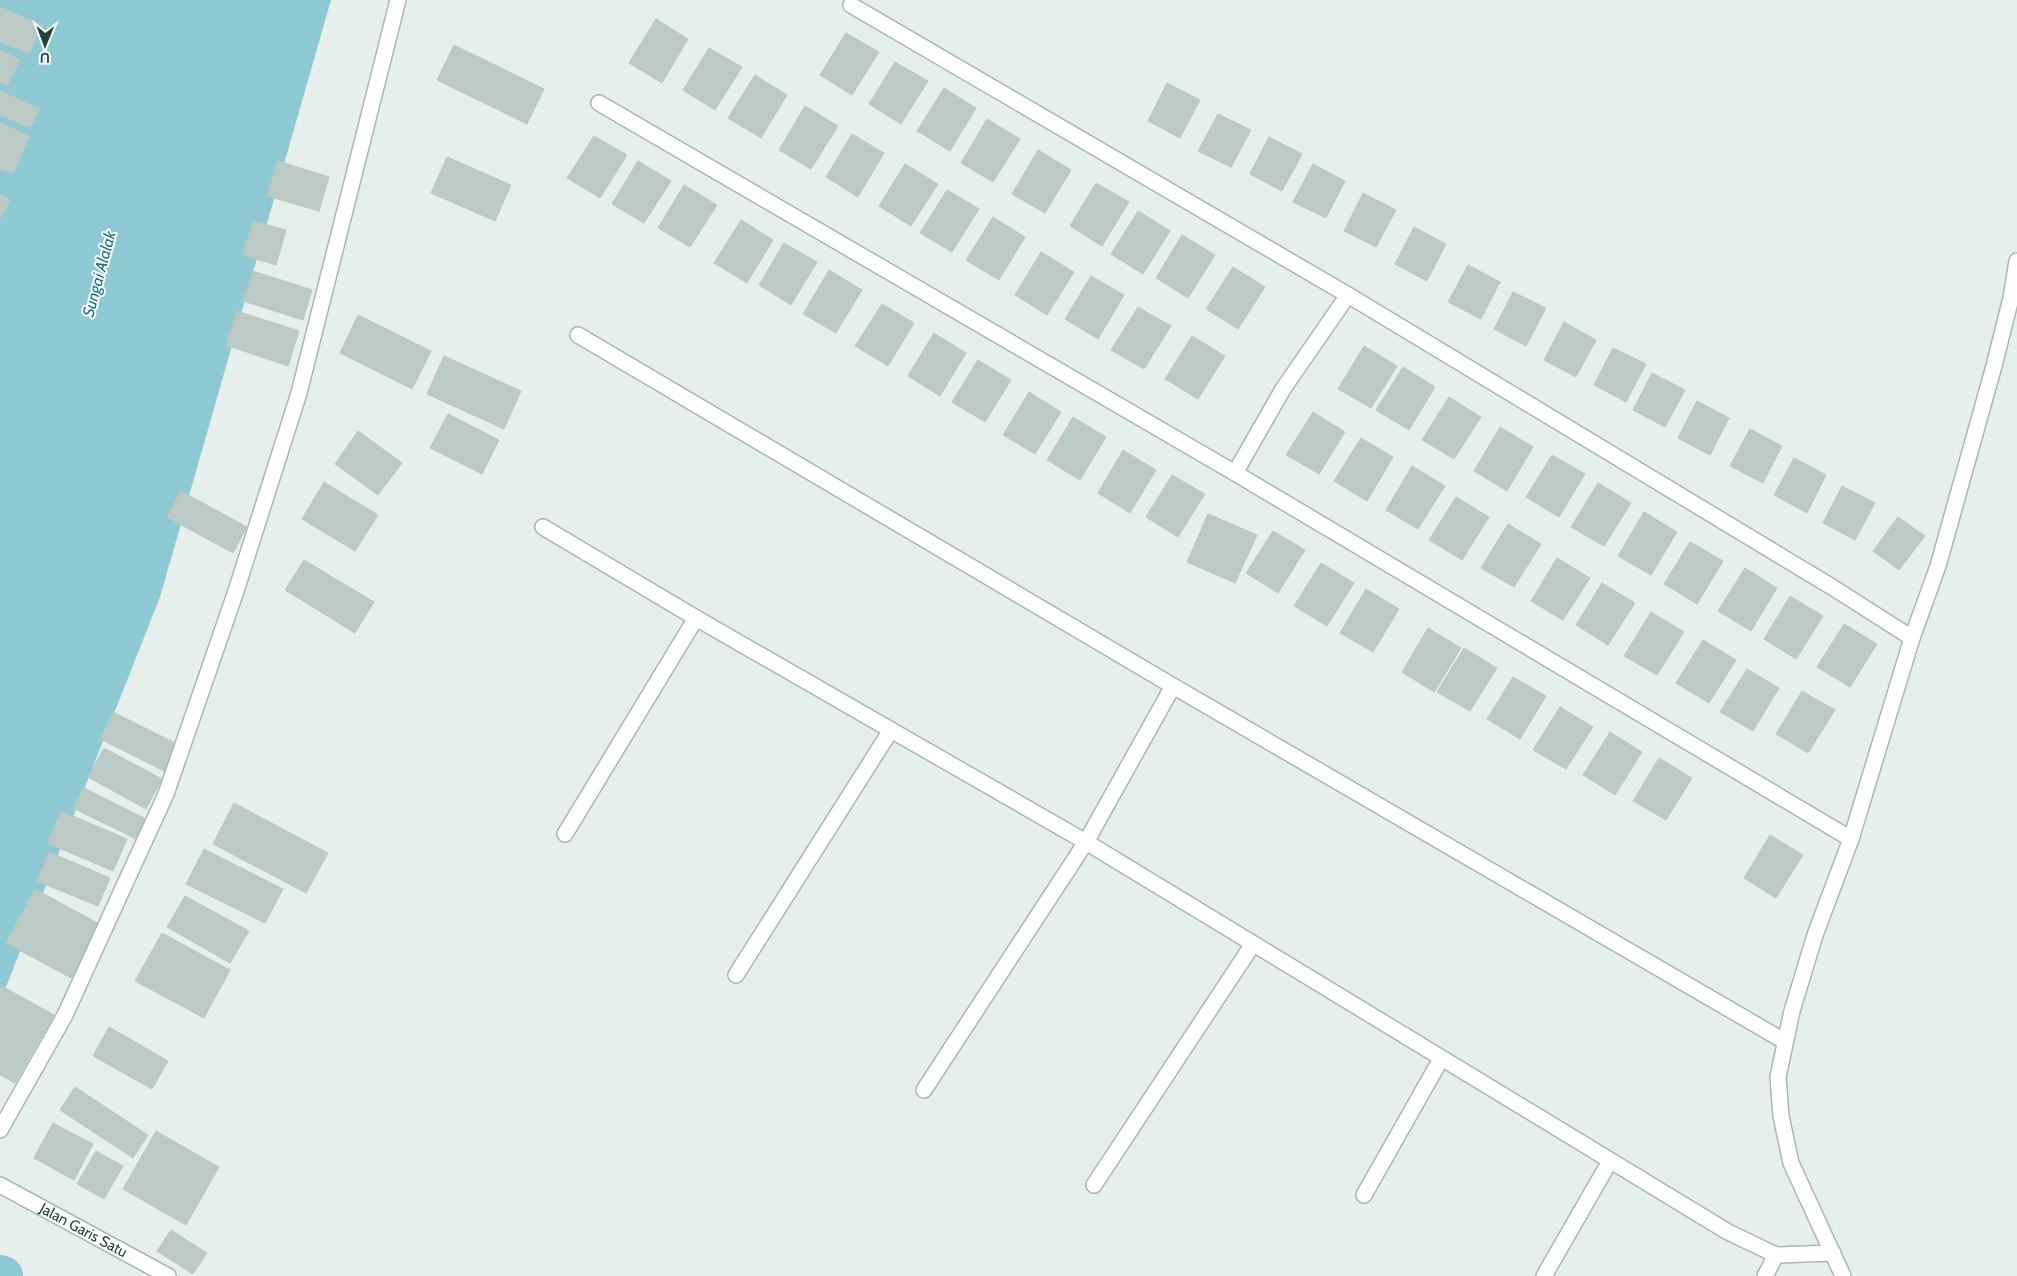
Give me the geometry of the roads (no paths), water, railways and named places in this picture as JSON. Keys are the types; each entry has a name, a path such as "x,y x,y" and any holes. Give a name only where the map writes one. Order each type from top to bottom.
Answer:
{"street":[{"path":"0,1130 64,1015 166,794 236,591 299,393 398,0"},
{"path":"851,5 1348,295 1823,582 1912,638"},
{"path":"599,103 1235,473 1851,839"},
{"path":"1843,1276 1791,1164 1780,1116 1778,1077 1784,1041 1815,936 1851,839 1912,638 1938,566 1994,366 2011,298 2017,261"},
{"path":"1235,473 1282,389 1348,295"},
{"path":"578,335 1173,686 1784,1041"},
{"path":"543,527 696,618 1086,842 1728,1232 1776,1255 1833,1253"},
{"path":"564,834 696,618"},
{"path":"924,1090 1086,842 1173,686"},
{"path":"736,975 891,730"},
{"path":"1094,1185 1253,944"},
{"path":"1364,1195 1441,1059"},
{"path":"1544,1276 1610,1161"},
{"name":"Jalan Garis Satu","path":"0,1185 168,1276"},
{"path":"1765,1276 1776,1255"}],"water":[{"name":"Sungai Alalak","path":"0,0 331,0 160,597 0,1002"}]}
